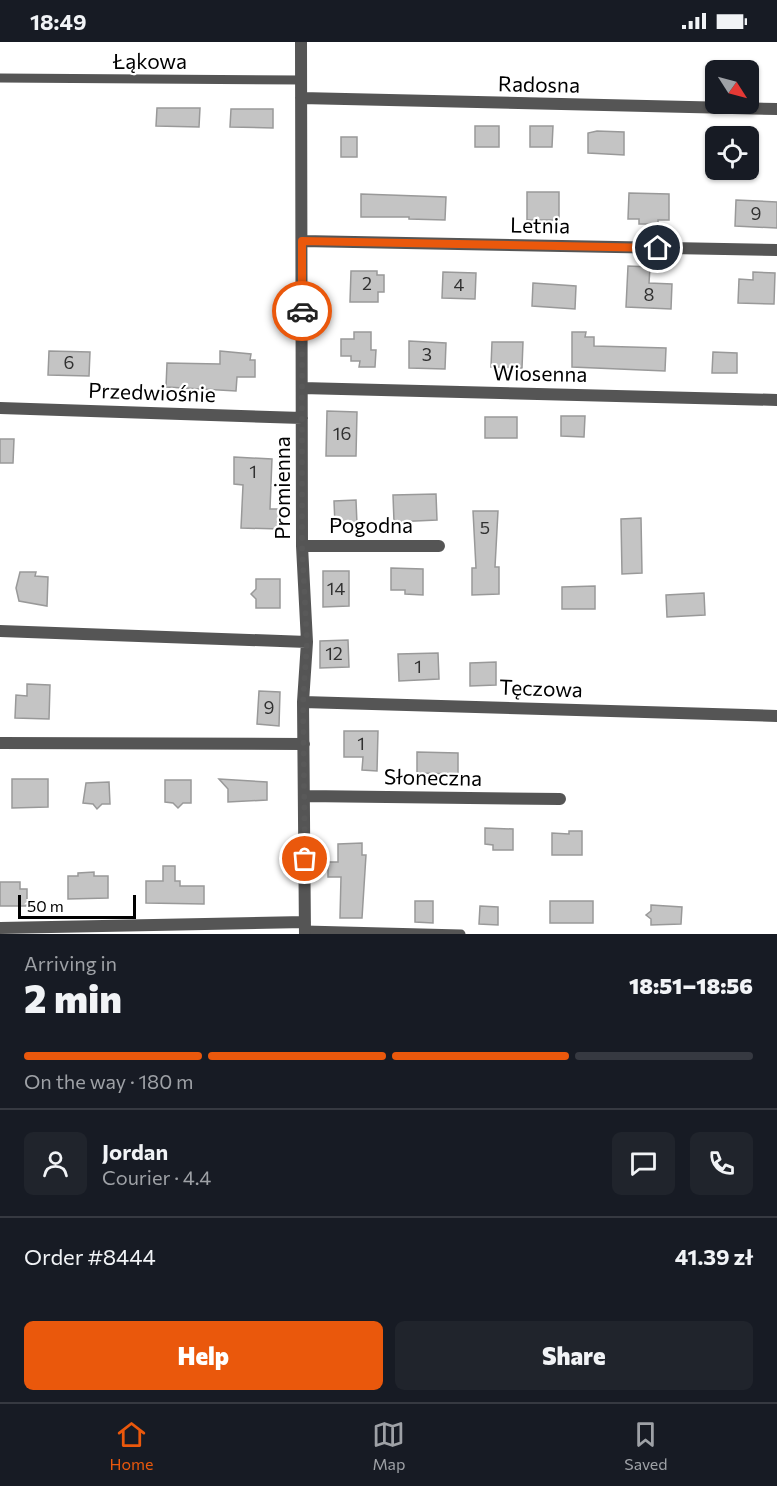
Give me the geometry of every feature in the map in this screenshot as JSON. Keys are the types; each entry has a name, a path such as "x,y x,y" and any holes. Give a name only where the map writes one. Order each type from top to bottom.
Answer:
{"street":[{"name":"Promienna","path":"301,42 302,546 307,642 303,702 305,929"},
{"name":"Radosna","path":"301,98 777,109"},
{"name":"Letnia","path":"302,241 777,250"},
{"name":"Wiosenna","path":"302,388 777,400"},
{"name":"Przedwiośnie","path":"0,408 302,417"},
{"name":"Pogodna","path":"302,546 439,546"},
{"path":"0,631 307,642"},
{"name":"Tęczowa","path":"303,702 777,716"},
{"path":"0,743 304,744"},
{"name":"Słoneczna","path":"305,796 560,800"},
{"path":"0,928 305,929"}],"lane":[{"name":"Łąkowa","path":"0,78 301,80"},
{"path":"305,929 461,934"}],"building":[{"path":"157,108 200,108 199,127 156,126"},
{"path":"231,109 273,109 273,128 230,127"},
{"path":"475,126 499,126 499,147 475,147"},
{"path":"530,126 553,126 552,147 530,147"},
{"path":"624,132 624,155 588,153 588,133"},
{"path":"341,137 357,137 357,157 341,157"},
{"path":"527,192 559,192 559,220 527,220"},
{"path":"629,193 669,194 669,220 658,220 658,224 639,224 639,219 628,219"},
{"path":"361,194 446,197 445,220 361,217"},
{"path":"736,200 777,202 777,228 735,226"},
{"path":"628,266 650,267 649,283 672,284 671,309 626,307"},
{"path":"351,271 377,271 377,275 384,275 384,292 378,292 378,302 350,302"},
{"path":"443,272 476,273 475,299 442,298"},
{"path":"753,272 775,273 774,304 738,303 739,279 753,280"},
{"path":"533,283 576,286 575,309 532,306"},
{"path":"354,332 371,332 371,350 376,350 375,367 359,367 360,361 351,361 351,356 341,356 341,339 354,339"},
{"path":"572,332 586,332 585,337 594,337 594,346 666,348 665,371 572,367"},
{"path":"409,341 446,343 445,369 409,368"},
{"path":"492,342 523,342 522,368 491,367"},
{"path":"49,351 90,352 89,376 48,375"},
{"path":"220,351 251,354 250,360 255,360 255,377 237,377 236,391 166,387 167,363 220,364"},
{"path":"713,352 737,353 737,373 712,373"},
{"path":"327,411 357,412 356,456 326,456"},
{"path":"561,416 585,416 584,437 561,436"},
{"path":"485,417 517,417 517,438 485,438"},
{"path":"0,439 14,439 13,463 0,463"},
{"path":"234,457 272,459 270,509 281,509 280,529 241,528 243,485 234,484"},
{"path":"436,494 437,520 394,522 393,495"},
{"path":"356,500 357,524 335,525 334,501"},
{"path":"473,511 498,511 495,567 499,567 499,594 472,595 472,568 476,568"},
{"path":"641,518 642,573 622,574 621,519"},
{"path":"391,568 423,569 423,595 405,594 405,590 391,590"},
{"path":"323,571 349,571 349,606 323,607"},
{"path":"20,572 36,572 35,576 48,577 47,606 19,601 16,588"},
{"path":"256,579 280,579 280,608 256,608 256,599 251,594 256,589"},
{"path":"595,586 595,609 562,609 562,587"},
{"path":"704,593 705,615 667,617 666,595"},
{"path":"348,640 349,667 320,668 320,641"},
{"path":"438,653 439,679 399,681 398,654"},
{"path":"496,662 496,685 470,686 470,663"},
{"path":"27,684 50,685 49,719 15,718 16,695 27,696"},
{"path":"259,691 280,692 279,726 257,724"},
{"path":"344,731 378,731 377,771 362,770 363,757 344,757"},
{"path":"417,752 458,753 458,774 417,773"},
{"path":"12,779 48,779 48,807 12,808"},
{"path":"219,779 267,782 267,800 228,802 228,789"},
{"path":"165,780 191,780 191,803 183,803 178,808 173,803 165,802"},
{"path":"109,782 110,804 102,804 97,809 93,804 83,803 86,783"},
{"path":"485,828 513,829 513,850 493,850 493,845 485,844"},
{"path":"569,831 582,831 582,855 552,855 552,833 569,834"},
{"path":"362,843 362,855 366,855 362,918 340,918 341,877 328,877 328,862 338,862 338,844"},
{"path":"163,866 175,866 175,881 180,881 180,886 204,886 204,904 146,903 146,881 163,881"},
{"path":"94,872 94,876 108,876 108,898 68,899 68,876"},
{"path":"0,882 20,882 20,889 27,889 27,906 0,906"},
{"path":"415,901 433,901 433,923 415,922"},
{"path":"550,901 593,901 593,923 550,923"},
{"path":"651,905 682,907 681,924 651,925 651,919 646,915 651,911"},
{"path":"480,906 498,907 498,925 479,924"}],"way so far":[{"path":"302,311 302,546 307,642 303,702 305,859"}],"route":[{"path":"302,311 302,241 658,248"}]}
